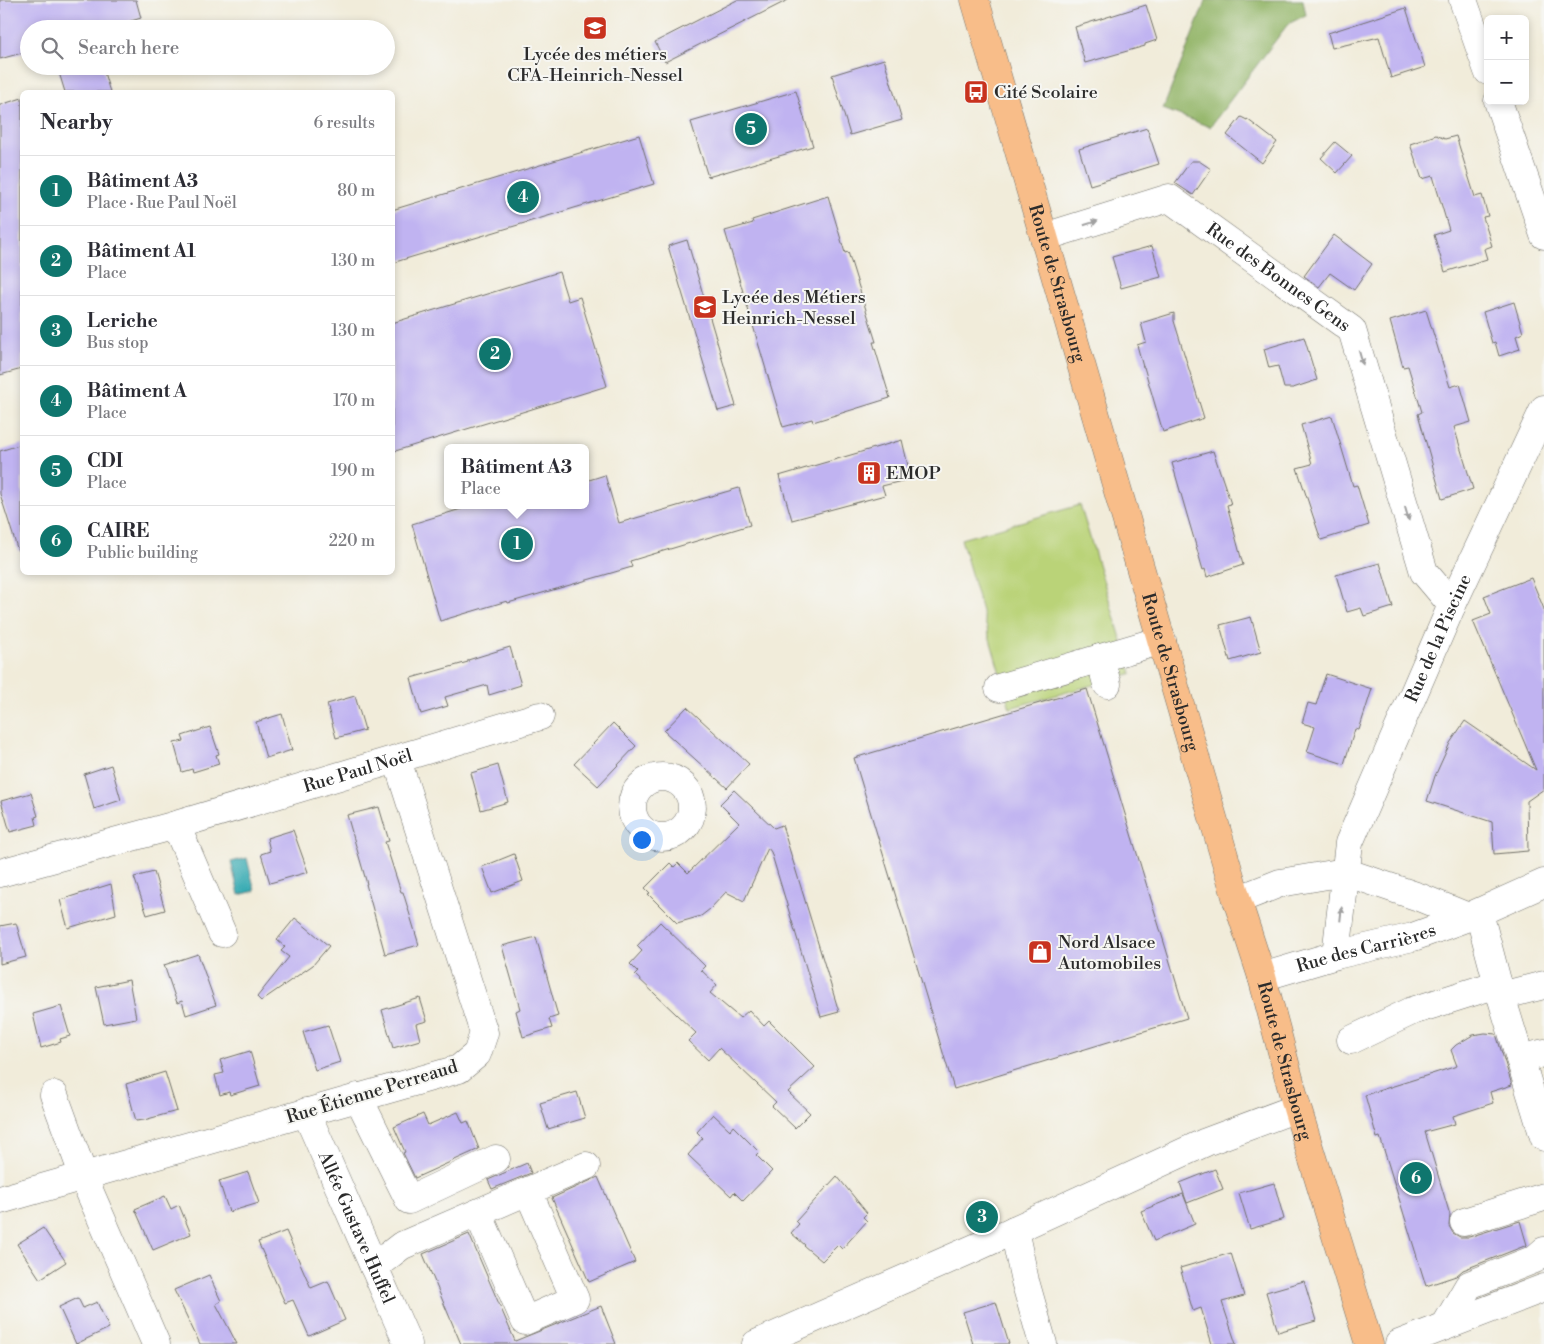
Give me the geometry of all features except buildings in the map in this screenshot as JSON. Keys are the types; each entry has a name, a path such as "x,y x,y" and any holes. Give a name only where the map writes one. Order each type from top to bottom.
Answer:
{"main road":[{"name":"Route de Strasbourg","path":"975,0 1237,900 1262,977 1297,1108 1369,1344"}],"street":[{"path":"1463,0 1484,60"},
{"path":"1499,105 1544,235"},
{"name":"Rue des Bonnes Gens","path":"1044,237 1169,198 1352,330 1424,572 1452,605"},
{"name":"Rue de la Piscine","path":"1336,955 1349,843 1452,605 1544,409"},
{"path":"999,688 1162,640"},
{"path":"1100,658 1107,684"},
{"name":"Rue Paul Noël","path":"0,873 176,826 540,716"},
{"name":"Rue Étienne Perreaud","path":"0,1200 459,1069 477,1054 484,1033 397,760"},
{"path":"176,826 222,933"},
{"name":"Rue des Carrières","path":"1237,900 1280,883 1345,872 1473,915"},
{"name":"Rue des Carrières","path":"1262,977 1336,955 1413,937 1473,915 1544,883"},
{"path":"1473,915 1499,990 1532,1056 1544,1137"},
{"path":"1351,1040 1412,1011 1499,990 1544,985"},
{"path":"54,1096 83,1176 156,1344"},
{"path":"358,1097 409,1200 496,1159"},
{"path":"756,1344 1014,1230 1206,1142 1297,1108"},
{"name":"Allée Gustave Huffel","path":"306,1112 408,1344"},
{"path":"374,1267 401,1246 586,1166"},
{"path":"478,1213 524,1321 575,1299 528,1191"},
{"path":"1464,1222 1544,1197"},
{"path":"1014,1230 1025,1281 1043,1344"},
{"path":"1445,1326 1469,1285 1535,1259 1544,1251"},
{"path":"1399,1344 1544,1288"}],"green space":[{"path":"1206,0 1303,0 1306,15 1288,24 1210,127 1163,109"},
{"path":"1080,505 1132,674 1010,708 961,539"}],"water":[{"path":"247,858 255,891 239,895 231,862"}],"place":[{"name":"Lycée des métiers CFA-Heinrich-Nessel","path":"595,28"},
{"name":"Cité Scolaire","path":"976,92"},
{"name":"CDI","path":"751,129"},
{"name":"Bâtiment A","path":"523,197"},
{"name":"Lycée des Métiers Heinrich-Nessel","path":"705,307"},
{"name":"Bâtiment A1","path":"495,354"},
{"name":"EMOP","path":"869,473"},
{"name":"Bâtiment A3","path":"517,544"},
{"name":"Nord Alsace Automobiles","path":"1040,952"},
{"name":"CAIRE","path":"1416,1178"},
{"name":"Leriche","path":"982,1217"}]}
